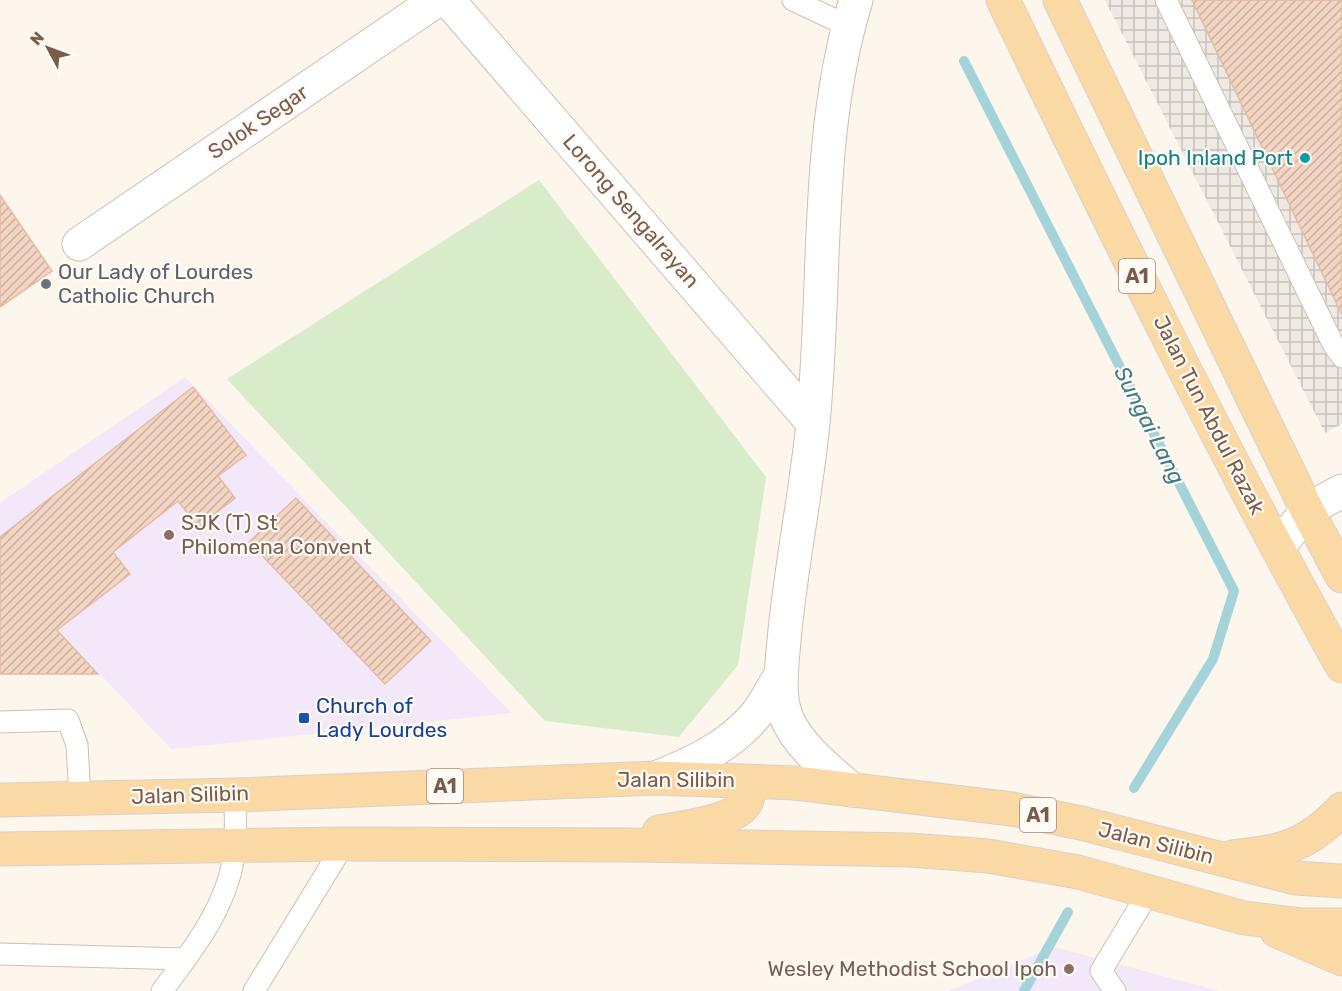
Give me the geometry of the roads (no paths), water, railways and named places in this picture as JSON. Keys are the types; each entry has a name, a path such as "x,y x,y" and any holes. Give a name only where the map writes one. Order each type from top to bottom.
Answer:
{"main road":[{"name":"Jalan Tun Abdul Razak","path":"1003,0 1113,227 1278,548 1342,666"},
{"name":"A1","path":"1060,0 1307,510 1338,559"},
{"name":"Jalan Silibin","path":"0,800 235,795 656,778 795,783 1012,809 1296,878 1342,881"},
{"path":"596,845 710,822 728,815 741,808 747,799 749,781"},
{"path":"1220,859 1263,854 1297,845 1324,829 1342,810"},
{"name":"A1","path":"0,849 344,844 910,850 988,856 1078,873 1244,918 1302,925 1342,925"},
{"path":"1244,918 1342,959"}],"street":[{"name":"Solok Segar","path":"79,244 437,0"},
{"name":"Lorong Sengalrayan","path":"448,0 813,423"},
{"path":"852,13 831,127 813,423 788,599 780,676 786,716 797,734 823,765 852,790"},
{"path":"1338,559 1278,548 1307,510 1342,491"},
{"path":"656,778 698,760 726,744 755,715 780,676"}],"lane":[{"path":"793,0 852,13"},
{"path":"1166,0 1333,344 1342,357"},
{"path":"0,722 68,720 77,745 80,798"},
{"path":"162,991 216,914 228,881 235,846 235,795"},
{"path":"254,991 344,844"},
{"path":"1115,991 1101,972 1148,893"},
{"path":"0,954 186,959"}],"waterway":[{"name":"Sungai Lang","path":"964,61 1234,591 1213,659 1134,788"},
{"name":"Sungai Lang","path":"1024,991 1068,912"}],"place":[{"name":"Ipoh Inland Port","path":"1305,158"},
{"name":"Our Lady of Lourdes Catholic Church","path":"46,284"},
{"name":"SJK (T) St Philomena Convent","path":"169,535"},
{"name":"Church of Lady Lourdes","path":"304,718"},
{"name":"Wesley Methodist School Ipoh","path":"1069,969"}]}
